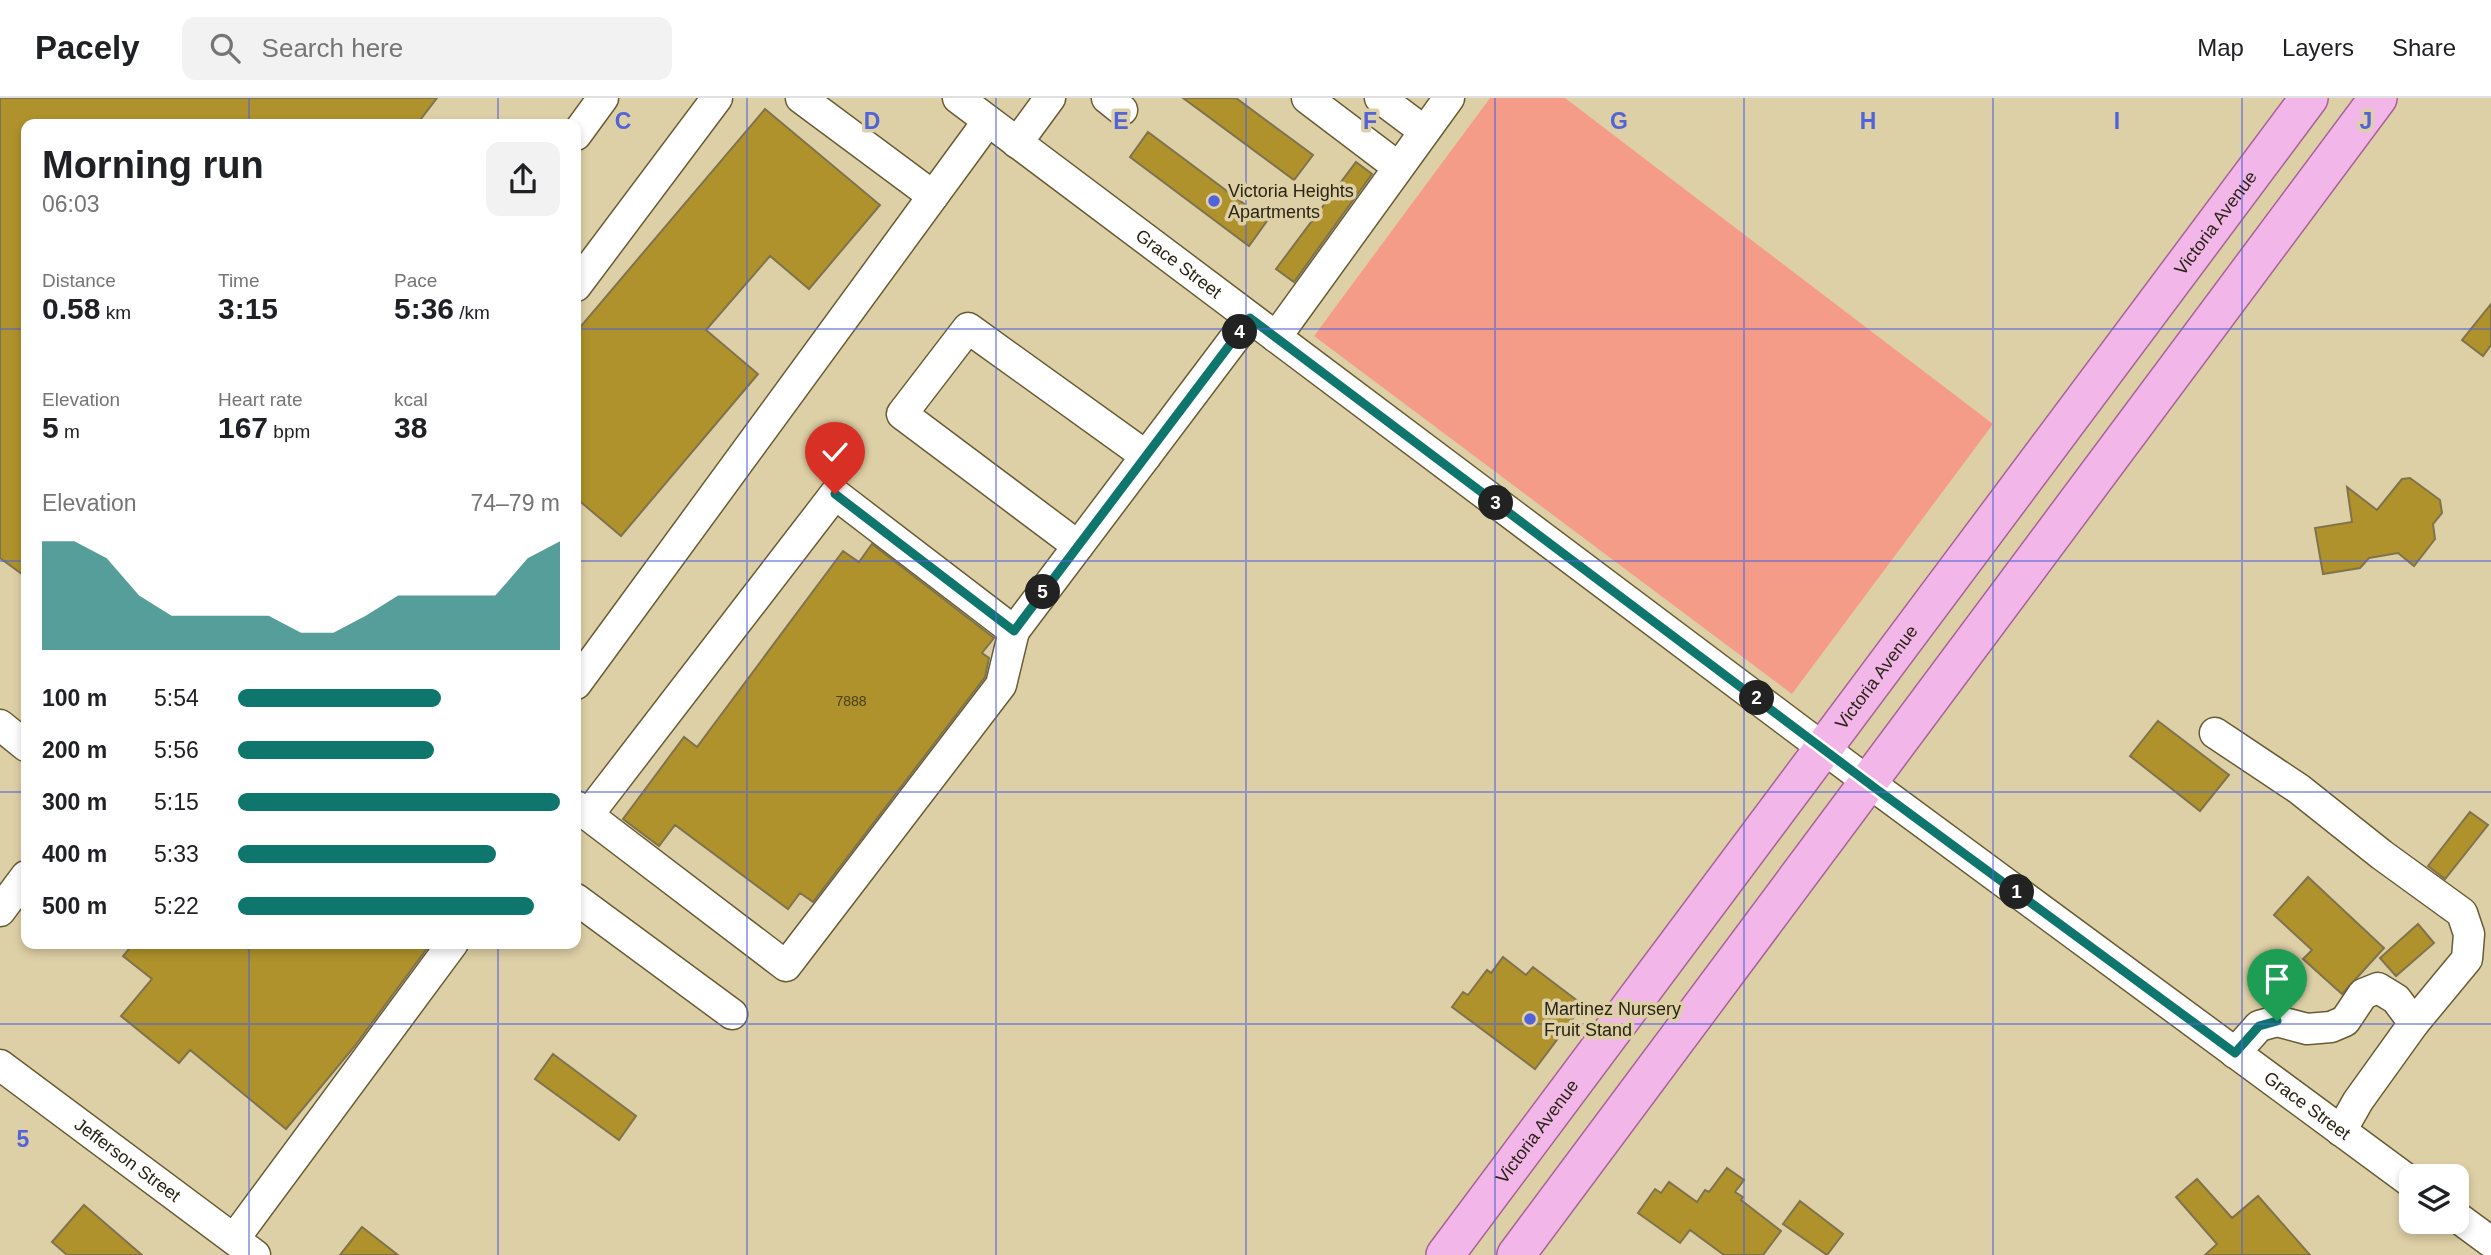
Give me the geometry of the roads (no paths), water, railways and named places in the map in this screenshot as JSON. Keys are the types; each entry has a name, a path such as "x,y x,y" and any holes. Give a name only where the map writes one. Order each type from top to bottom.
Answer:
{"main road":[{"name":"Victoria Avenue","path":"1445,1255 2309,98"},
{"path":"1516,1255 2378,98"}],"street":[{"path":"581,128 603,98"},
{"path":"581,279 717,98"},
{"path":"801,98 933,196"},
{"name":"Grace Street","path":"958,98 1869,782 2399,1173"},
{"path":"1017,143 1050,98"},
{"path":"1307,98 1398,167"},
{"path":"1380,98 1424,131"},
{"path":"1276,337 1449,98"},
{"path":"581,677 988,121"},
{"path":"1014,631 835,494 582,811 786,966 1001,685 1014,631 1250,318"},
{"path":"1078,546 902,414 968,328 1146,456"},
{"path":"2216,733 2299,789 2382,855 2462,913 2469,934 2467,959 2414,1023 2358,1101 2341,1131"},
{"path":"0,911 21,883"},
{"path":"581,903 732,1014"},
{"path":"244,1247 449,949"},
{"path":"2235,1053 2259,1026 2277,1021 2307,1029 2331,1027 2345,1021 2363,994 2378,988 2396,999 2414,1023"},
{"name":"Jefferson Street","path":"0,1065 244,1247"},
{"path":"2469,1226 2491,1242"}],"place":[{"name":"Victoria Heights Apartments","path":"1214,201"},
{"name":"Martinez Nursery Fruit Stand","path":"1530,1019"}]}
